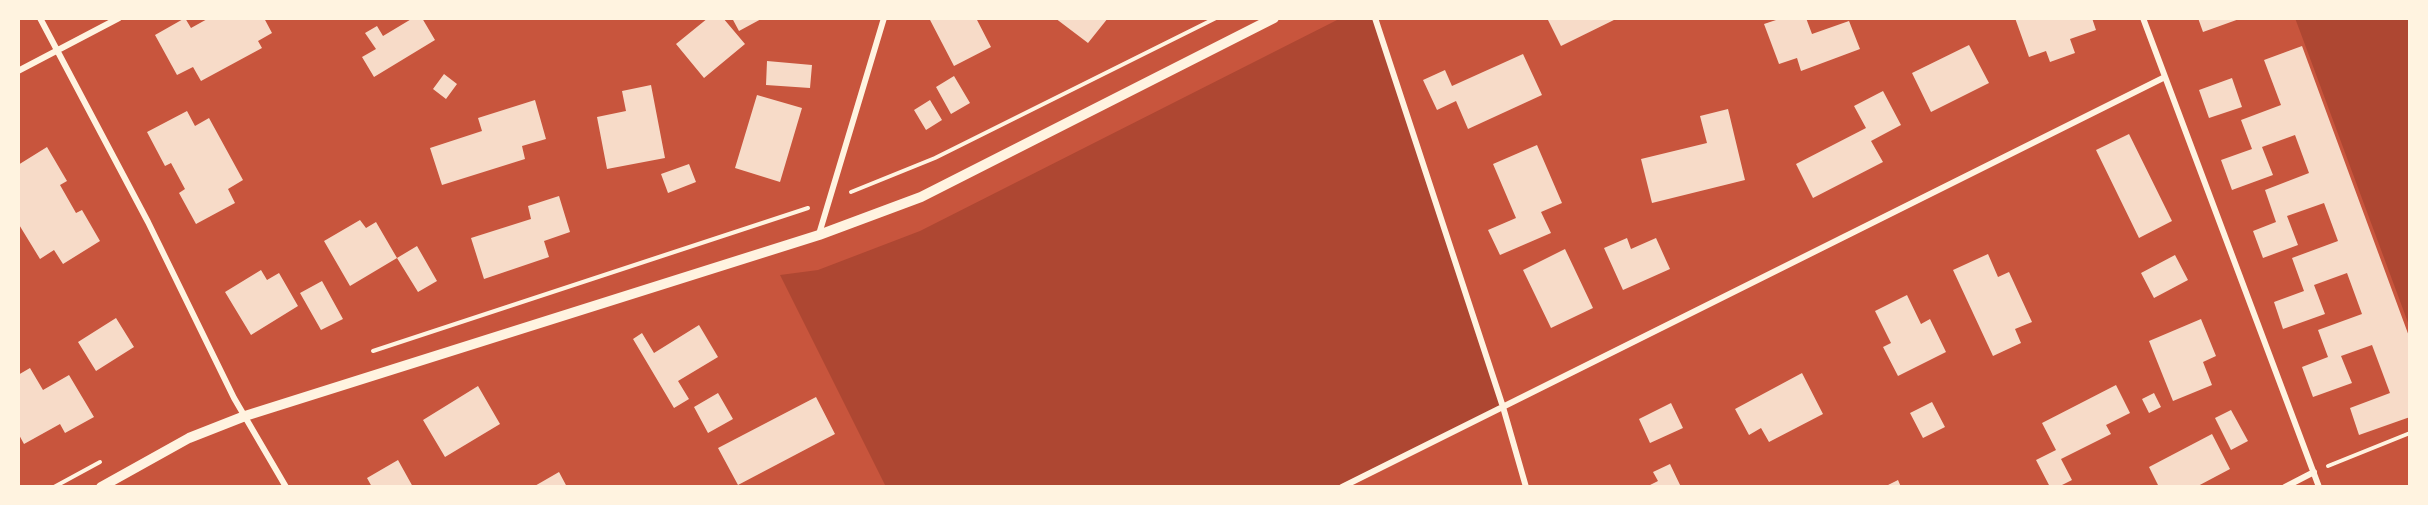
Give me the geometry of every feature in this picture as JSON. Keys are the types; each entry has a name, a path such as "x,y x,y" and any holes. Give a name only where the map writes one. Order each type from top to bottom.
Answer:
{"street":[{"path":"40,18 148,222 245,416 286,487"},
{"path":"18,71 118,18"},
{"path":"819,235 827,201 884,18"},
{"path":"100,487 189,438 245,416 819,235 921,197 1274,18"},
{"path":"1375,18 1503,407 1526,487"},
{"path":"2143,18 2319,487"},
{"path":"1342,487 2165,77"},
{"path":"2284,487 2314,472"}],"path":[{"path":"369,353 827,201 935,158 1216,18"},
{"path":"2314,472 2410,434"},
{"path":"54,487 78,472 110,457"}],"shaded area":[{"path":"1341,18 1375,18 1503,407 1342,487 886,487 780,275 818,270 920,231"},
{"path":"2295,18 2410,18 2410,328 2304,42"}],"building":[{"path":"185,18 191,28 209,18 264,18 272,33 258,41 262,48 201,81 193,67 177,75 155,35"},
{"path":"413,18 422,18 435,40 374,77 362,57 376,49 365,33 377,26 383,36"},
{"path":"708,18 723,18 745,44 704,78 676,44"},
{"path":"732,18 763,18 739,31"},
{"path":"929,18 976,18 991,47 954,66"},
{"path":"1055,18 1108,18 1088,43"},
{"path":"1547,18 1618,18 1561,46"},
{"path":"1782,18 1806,18 1812,34 1849,21 1860,49 1801,71 1797,58 1779,64 1764,24"},
{"path":"2015,18 2092,18 2096,30 2070,39 2075,53 2050,62 2046,51 2029,57"},
{"path":"2198,18 2242,18 2203,32"},
{"path":"1969,45 1989,83 1931,112 1912,73"},
{"path":"2302,46 2410,339 2410,417 2359,435 2350,408 2390,393 2372,345 2341,356 2352,383 2313,397 2302,367 2328,357 2318,330 2362,314 2347,273 2314,285 2325,314 2283,329 2274,302 2304,291 2292,258 2338,241 2324,203 2287,216 2298,245 2263,258 2253,231 2276,222 2265,190 2309,173 2295,135 2262,147 2273,175 2232,190 2221,160 2252,149 2241,120 2281,105 2264,60"},
{"path":"1523,54 1542,95 1468,129 1456,101 1437,110 1423,80 1445,70 1452,86"},
{"path":"767,61 812,65 810,88 766,85"},
{"path":"444,74 457,84 446,99 433,89"},
{"path":"954,76 970,103 951,114 936,87"},
{"path":"2232,78 2242,107 2209,118 2199,90"},
{"path":"651,85 665,158 607,169 597,117 626,111 622,91"},
{"path":"1883,91 1901,125 1871,141 1883,162 1813,198 1796,164 1866,128 1854,106"},
{"path":"757,95 802,108 780,182 735,168"},
{"path":"535,100 546,139 522,146 525,159 442,185 430,148 482,131 478,118"},
{"path":"930,100 942,120 926,130 914,110"},
{"path":"1728,109 1745,180 1652,203 1641,159 1707,143 1700,116"},
{"path":"187,111 195,126 209,118 243,180 228,189 235,203 196,224 179,193 185,189 171,163 165,166 147,132"},
{"path":"2129,134 2172,221 2139,238 2096,150"},
{"path":"1537,145 1562,203 1541,212 1551,233 1500,255 1488,230 1516,218 1493,164"},
{"path":"47,147 67,181 60,185 76,213 82,210 100,241 63,264 54,250 40,259 18,223 18,165"},
{"path":"689,164 696,182 668,193 661,174"},
{"path":"559,196 570,232 544,241 549,257 484,279 471,238 531,219 528,206"},
{"path":"360,220 366,228 376,222 397,258 350,286 324,241"},
{"path":"1627,238 1631,249 1656,238 1670,269 1623,290 1604,248"},
{"path":"417,246 437,281 418,292 397,258"},
{"path":"1565,249 1593,308 1551,328 1523,270"},
{"path":"1988,254 1998,277 2009,272 2032,322 2015,329 2021,343 1993,356 1953,270"},
{"path":"2175,255 2188,280 2154,298 2141,273"},
{"path":"261,270 267,280 279,273 298,306 251,335 225,292"},
{"path":"322,281 343,319 321,330 300,293"},
{"path":"1907,295 1921,324 1930,319 1946,352 1898,376 1883,347 1891,343 1875,311"},
{"path":"116,318 134,347 96,371 78,342"},
{"path":"2201,319 2216,356 2203,362 2212,385 2173,401 2149,341"},
{"path":"699,325 718,357 678,381 689,399 674,408 633,339 642,333 654,353"},
{"path":"30,368 43,390 69,375 94,417 65,433 60,424 24,444 18,433 18,375"},
{"path":"1802,373 1823,414 1769,442 1761,428 1749,435 1735,409"},
{"path":"2116,385 2130,413 2106,425 2111,434 2061,459 2072,480 2058,487 2050,487 2036,460 2056,450 2042,423"},
{"path":"478,386 500,424 445,457 423,420"},
{"path":"718,393 733,419 708,433 694,407"},
{"path":"2154,393 2161,407 2149,413 2142,399"},
{"path":"816,397 835,434 738,485 718,448"},
{"path":"1932,402 1945,427 1923,438 1910,413"},
{"path":"1671,403 1683,428 1650,443 1639,419"},
{"path":"2231,410 2248,441 2231,450 2215,418"},
{"path":"2212,434 2230,469 2196,487 2159,487 2149,467"},
{"path":"398,460 413,487 372,487 367,478"},
{"path":"1670,464 1681,487 1646,487 1658,481 1653,472"},
{"path":"559,472 567,487 533,487"},
{"path":"1898,480 1901,487 1884,487"}]}
